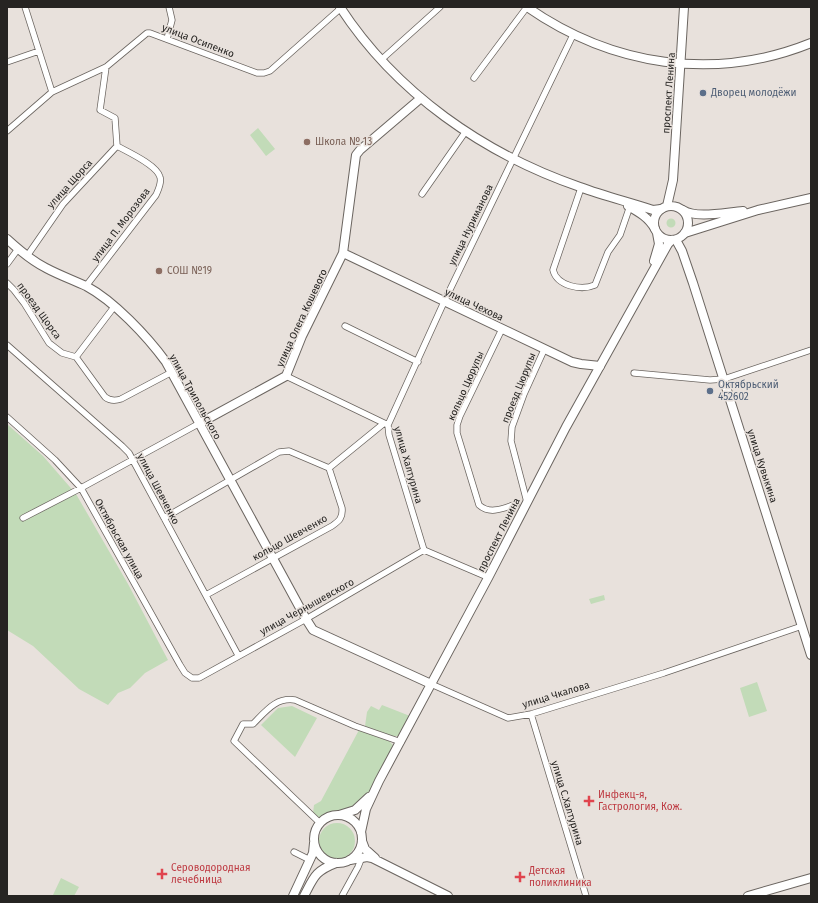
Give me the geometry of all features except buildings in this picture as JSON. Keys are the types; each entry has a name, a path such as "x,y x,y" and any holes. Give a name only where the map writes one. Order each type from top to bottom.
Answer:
{"street":[{"path":"25,7 52,92"},
{"path":"167,39 172,20 169,7"},
{"path":"381,60 440,7"},
{"path":"474,78 527,7 573,35 626,55 654,61 680,64 716,64 750,60 811,43"},
{"name":"проспект Ленина","path":"680,208 674,196 673,180 684,7"},
{"path":"341,8 361,36 381,60 421,98 466,131 513,159 581,188 653,210 680,208 687,213 696,215 758,210"},
{"name":"улица Осипенко","path":"7,131 52,92 106,67 147,33 257,73 264,73 270,71 341,8"},
{"name":"улица Нуриманова","path":"386,424 418,362 444,302 573,35"},
{"path":"7,62 39,51"},
{"path":"106,67 100,110 115,118 117,146"},
{"name":"улица Олега Кошевого","path":"23,518 133,460 286,376 302,336 343,253 356,155 421,98"},
{"path":"422,194 466,131"},
{"name":"улица Щорса","path":"27,256 63,204 117,146"},
{"name":"улица П. Морозова","path":"86,286 156,195 160,187 160,175 150,165 117,146"},
{"name":"проспект Ленина","path":"664,208 670,196 673,180"},
{"path":"581,188 553,270 560,282 575,287 595,285 608,252 620,235 630,206"},
{"path":"612,197 630,206 649,220 656,231 665,239 679,238 758,210 811,198"},
{"path":"656,231 655,218 664,208"},
{"path":"679,238 688,230 689,221 688,217 680,208"},
{"name":"проспект Ленина","path":"637,298 654,262 659,238 656,231"},
{"name":"проспект Ленина","path":"361,832 366,809 380,781 527,502 637,298 668,244 679,238"},
{"name":"улица Кувыкина","path":"679,238 811,655"},
{"name":"улица Трипольского","path":"7,239 27,256 46,268 86,286 100,295 156,349 172,372 306,619"},
{"path":"7,264 18,249"},
{"name":"улица Чехова","path":"343,253 544,350 577,364 600,366"},
{"name":"проезд Щорса","path":"7,283 24,303 49,343 62,353 76,357"},
{"path":"114,307 76,357 105,397 112,400 121,399 172,372"},
{"path":"345,326 418,362"},
{"name":"кольцо Цюрупы","path":"502,329 457,425 458,434 479,505 483,509 490,511 516,504"},
{"name":"улица Шевченко","path":"7,345 122,446 133,460 238,655"},
{"name":"проезд Цюрупы","path":"527,502 511,441 512,427 524,394 544,350"},
{"path":"634,373 710,380 724,379 811,350"},
{"name":"улица Халтурина","path":"286,376 386,424 424,550"},
{"name":"Октябрьская улица","path":"7,417 55,460 81,488 180,665 188,676 195,679 199,678"},
{"path":"164,518 279,452 289,451 329,468 386,424"},
{"name":"кольцо Шевченко","path":"206,595 332,526 340,520 343,514 342,508 329,468"},
{"path":"424,550 485,576"},
{"name":"улица Чернышевского","path":"199,678 238,655 306,619 424,550"},
{"name":"улица Чкалова","path":"306,619 313,630 508,718 531,714 664,673 802,626"},
{"path":"320,823 234,741 243,724 253,724 271,706 283,700 289,699 295,700 355,726 401,742"},
{"name":"улица С.Халтурина","path":"531,714 586,896"},
{"name":"проспект Ленина","path":"338,815 355,810 362,805 380,781"},
{"path":"292,896 313,853 315,832 320,823 328,817 338,815 352,820 359,827 362,841 369,853 382,862 448,896"},
{"path":"350,860 358,852 362,841"},
{"path":"314,843 319,854 330,862 336,863"},
{"path":"294,852 310,860"},
{"path":"304,896 316,874 324,868 336,863 362,857 367,857 382,862"},
{"path":"342,896 362,857"},
{"path":"748,896 811,878"}],"green space":[{"path":"258,128 275,149 266,156 250,135"},
{"path":"671,218 676,223 671,228 666,223"},
{"path":"7,424 43,456 76,494 128,584 168,660 145,673 130,688 118,693 108,705 79,689 33,646 7,630"},
{"path":"604,595 605,600 591,604 589,599"},
{"path":"757,682 767,711 749,717 740,688"},
{"path":"382,705 410,716 399,736 391,736 365,726 367,712 371,706 379,710"},
{"path":"292,706 317,718 295,757 261,725 278,708"},
{"path":"359,730 389,741 394,746 366,798 357,806 345,811 332,811 320,818 313,813 314,805 321,801"},
{"path":"341,823 350,828 354,834 354,848 350,854 341,859 333,859 324,854 320,848 319,837 324,828 330,824"},
{"path":"61,878 79,887 74,896 53,895"}],"place":[{"name":"Дворец молодёжи","path":"703,93"},
{"name":"Школа № 13","path":"307,142"},
{"name":"СОШ №19","path":"159,271"},
{"name":"Октябрьский 452602","path":"710,391"},
{"name":"Инфекц-я, Гастрология, Кож.","path":"589,801"},
{"name":"Сероводородная лечебница","path":"162,874"},
{"name":"Детская поликлиника","path":"520,877"}]}
